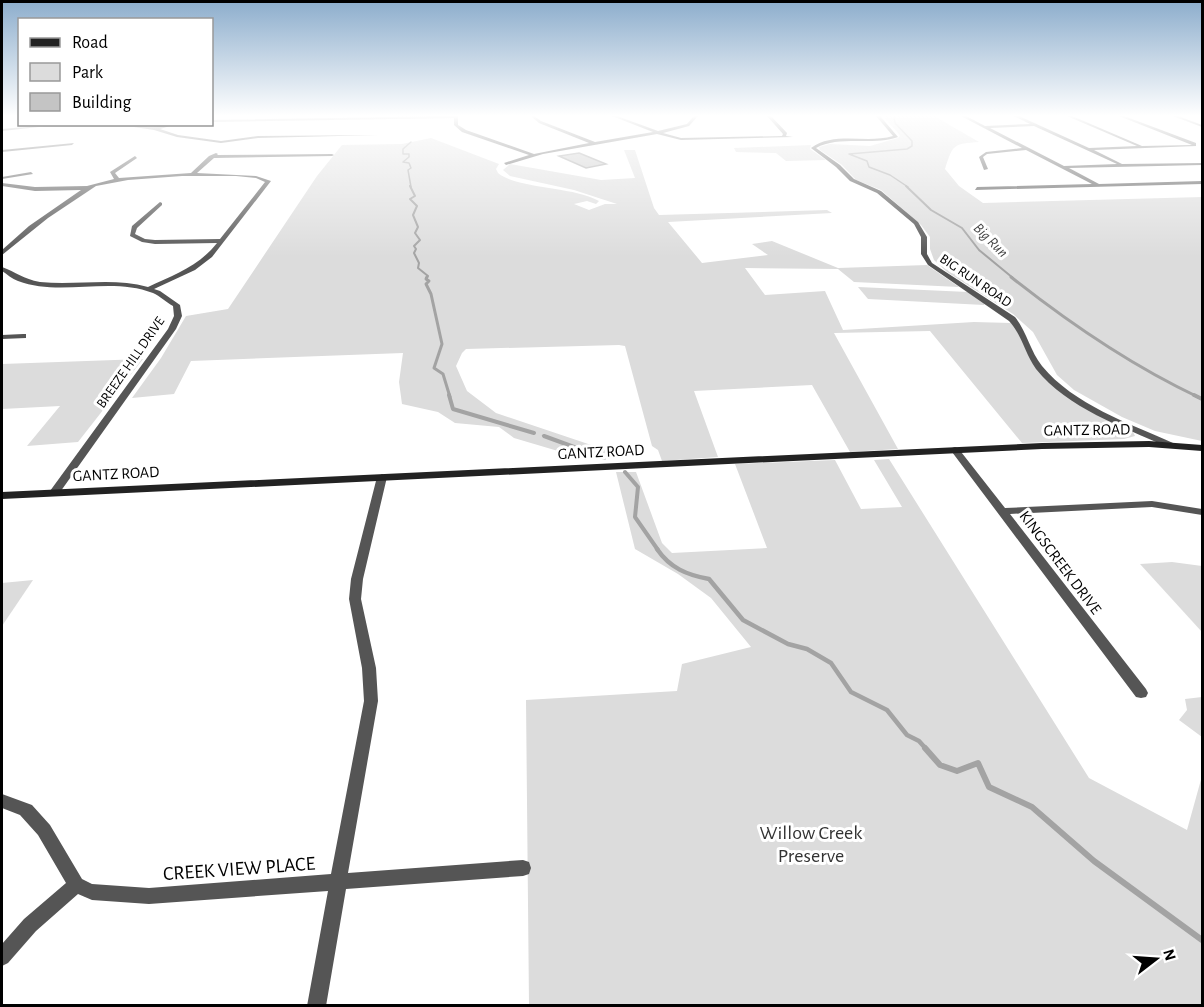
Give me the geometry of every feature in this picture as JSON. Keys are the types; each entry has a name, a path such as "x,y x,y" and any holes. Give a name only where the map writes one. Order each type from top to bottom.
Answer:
{"main road":[{"name":"GANTZ ROAD","path":"2,496 955,450 1085,445 1170,445 1203,448"}],"street":[{"path":"117,179 112,173 126,163"},
{"path":"191,176 205,163"},
{"name":"BIG RUN ROAD","path":"834,163 852,180 885,195 897,209 916,223 924,237 924,254 930,264 1012,319 1021,329 1039,368 1061,387 1123,423 1170,445"},
{"path":"983,163 986,169"},
{"path":"1055,163 1100,186"},
{"path":"1119,163 1123,165"},
{"path":"1063,167 1203,164"},
{"path":"2,178 31,173"},
{"path":"2,184 35,189 88,188 117,179 246,175 268,181 210,256 194,269 149,289"},
{"path":"977,189 1203,183"},
{"path":"2,252 88,188"},
{"path":"160,204 134,227 132,235 144,241 155,242 222,241"},
{"name":"BREEZE HILL DRIVE","path":"3,272 35,282 106,283 149,289 162,294 176,305 178,316 172,329 54,493"},
{"path":"2,337 23,336"},
{"name":"KINGSCREEK DRIVE","path":"955,450 1141,693"},
{"path":"316,1005 371,702 369,668 355,599 357,579 382,477"},
{"path":"1002,512 1152,504 1203,512"},
{"path":"2,801 26,810 44,830 76,885 30,925 2,957"},
{"name":"CREEK VIEW PLACE","path":"76,885 92,892 149,896 523,867"}],"green space":[{"path":"327,163 496,163 499,164 496,169 498,173 507,178 588,196 599,201 596,204 587,201 574,204 589,210 605,204 617,204 574,190 510,176 503,170 510,164 601,180 635,178 629,163 639,163 654,208 659,215 827,210 832,213 668,222 702,263 768,255 752,244 772,241 838,268 927,265 959,287 854,282 838,269 745,268 765,295 825,291 843,330 974,322 1011,323 1046,376 1073,399 1133,432 1135,436 1124,439 1022,443 930,331 834,333 898,449 850,452 812,385 694,391 718,457 662,461 658,450 652,446 625,346 619,345 466,349 456,366 467,391 496,413 606,450 606,458 585,459 514,438 499,427 455,423 438,412 402,404 399,382 403,353 191,361 174,394 132,398 161,358 186,316 228,309"},
{"path":"839,163 947,163 945,169 959,186 983,203 1202,197 1202,441 1155,431 1122,417 1074,390 1057,375 1033,332 1013,314 947,272 934,260 930,249 930,237 921,225 881,190 856,180"},
{"path":"858,287 968,292 985,303 984,305 868,299"},
{"path":"143,359 78,442 27,446 60,406 2,409 2,364"},
{"name":"Willow Creek Preserve","path":"889,459 1089,778 1187,830 1202,776 1202,1005 529,1005 526,700 677,691 682,664 751,647 711,598 678,574 635,549 616,472 636,472 662,543 672,553 767,548 735,464 835,460 861,509 902,507 874,460"},
{"path":"1172,562 1202,566 1202,632 1140,564"},
{"path":"33,580 2,626 2,583"},
{"path":"1202,697 1202,737 1179,720 1187,710 1185,699"}],"building":[{"path":"575,163 606,164 586,168"}],"waterway":[{"path":"409,163 411,187"},
{"name":"Big Run","path":"868,163 869,167 890,175 908,187"},
{"path":"410,186 415,196 410,199 417,206 413,215 418,227 415,233 420,240 414,246 416,249 414,253 419,263 418,268 427,277"},
{"name":"Big Run","path":"906,186 931,210 962,228 979,250 1013,278"},
{"path":"427,277 429,281 426,284 431,294 442,344 434,368 443,374 450,397"},
{"name":"Big Run","path":"1011,277 1055,311 1101,342 1148,371 1198,397"},
{"path":"449,395 453,409 534,433"},
{"name":"Big Run","path":"1194,395 1198,397"},
{"name":"Big Run","path":"1198,397 1202,399"},
{"path":"544,436 604,458"},
{"path":"625,472 638,487 635,517 658,550"},
{"path":"657,549 680,570 709,579 743,620 788,644 807,649 831,663 851,692 887,710 907,735 919,741 927,750"},
{"path":"925,748 940,765 957,771 978,763 989,787 1032,807 1094,861 1202,940"}]}
